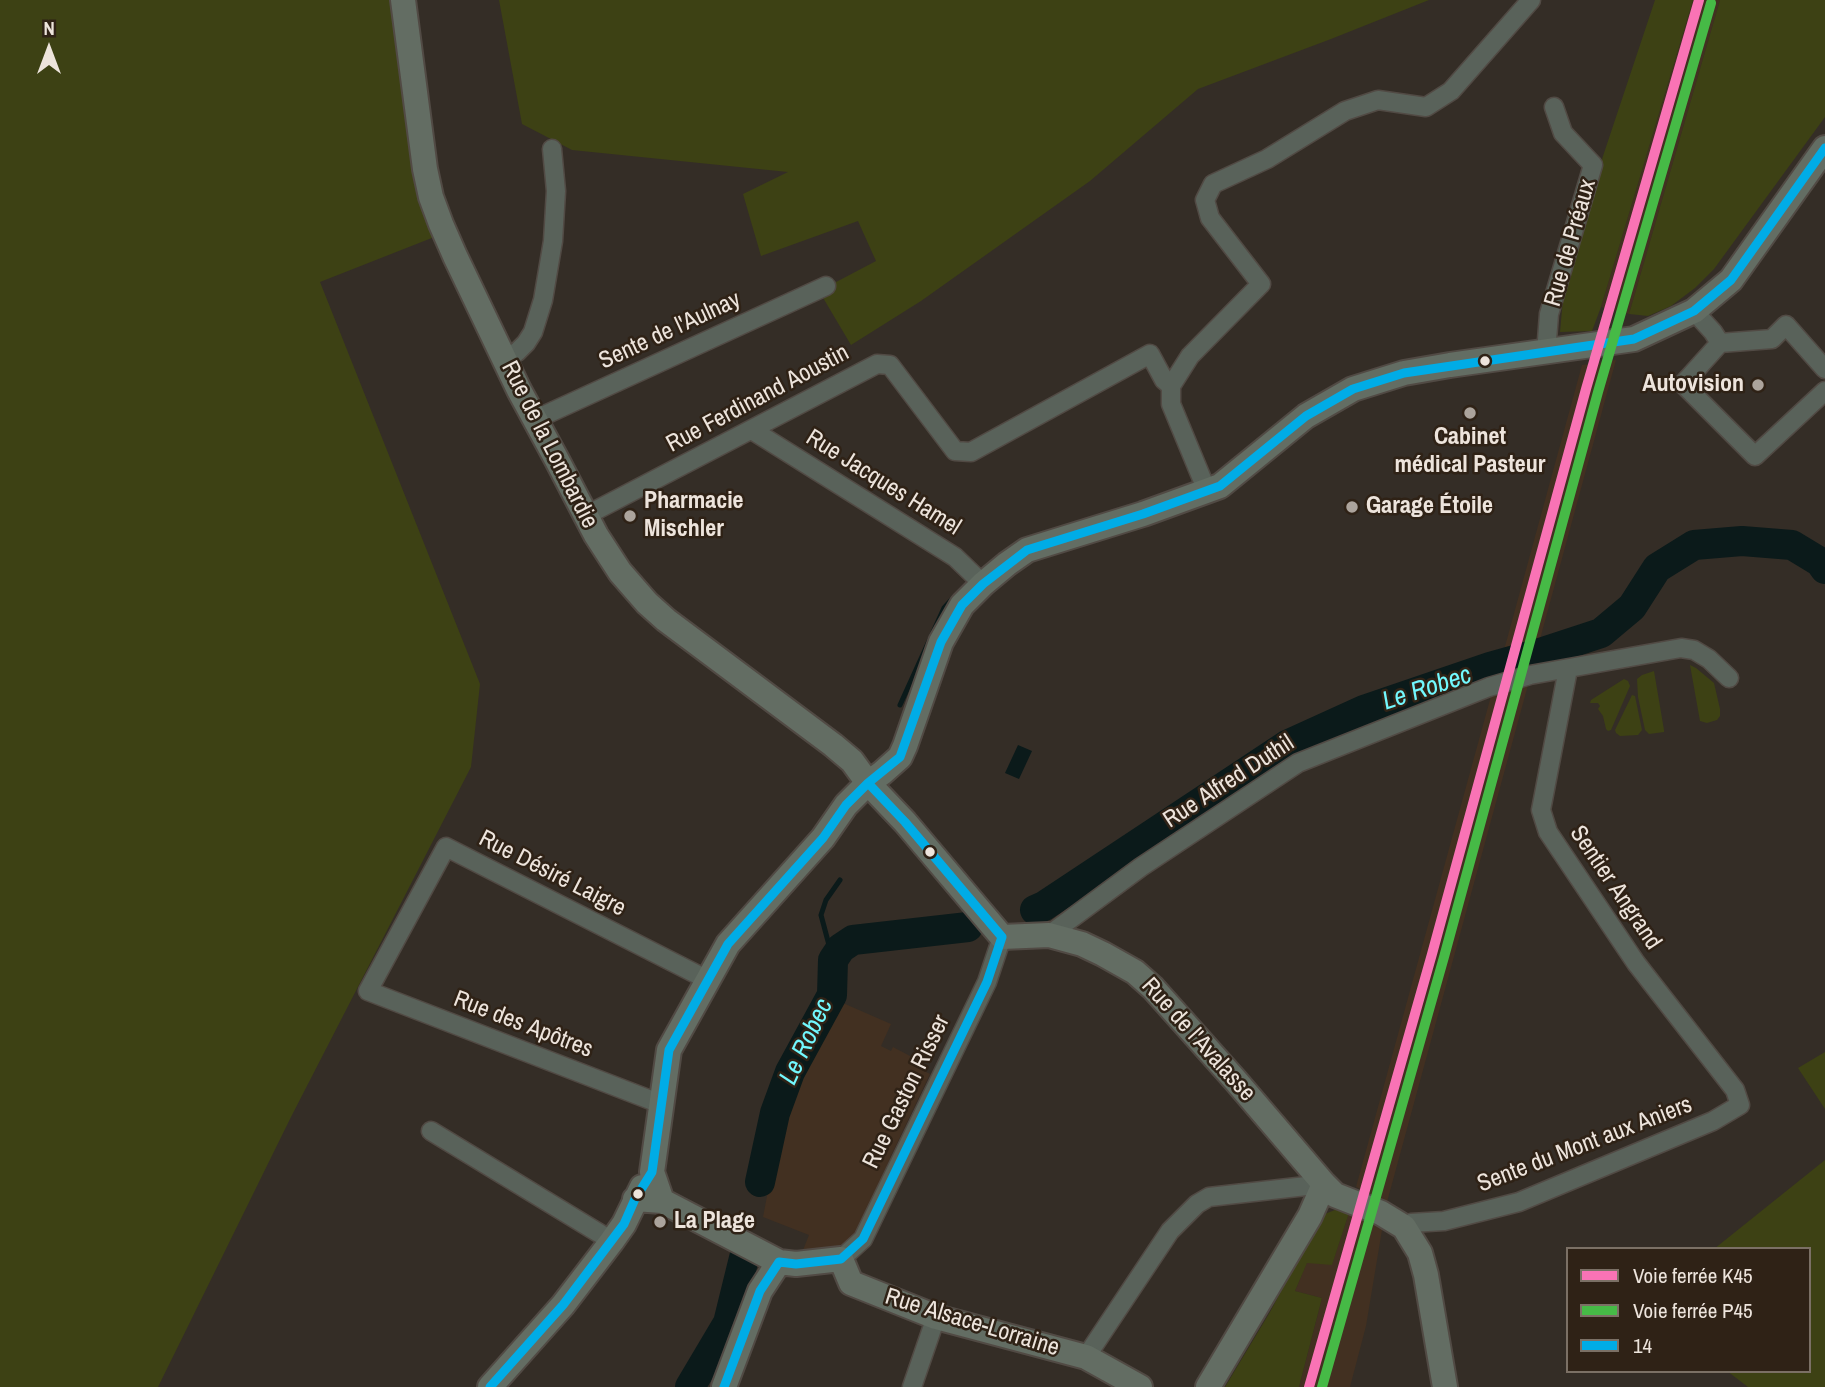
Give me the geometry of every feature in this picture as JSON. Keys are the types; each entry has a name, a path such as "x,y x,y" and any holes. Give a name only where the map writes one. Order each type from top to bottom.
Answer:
{"main road":[{"name":"Rue de la Lombardie","path":"402,0 425,169 432,197 454,256 534,420 596,535 620,572 657,612 852,761 1002,937"},
{"path":"490,1387 563,1305 612,1241 652,1172 669,1050 728,944 823,838 846,805 900,757 941,642 962,605 983,584 1027,550 1143,514 1220,486 1306,416 1353,389 1416,371 1634,339 1694,311 1731,280 1825,148"},
{"name":"Rue de l'Avalasse","path":"1002,937 1049,935 1082,944 1135,972 1153,988 1335,1195 1381,1213 1404,1227"},
{"path":"652,1172 662,1201"},
{"path":"1208,1387 1303,1228 1324,1184"},
{"path":"635,1199 662,1201 779,1262 796,1264 841,1259"},
{"path":"1404,1227 1420,1253 1426,1275 1445,1387"},
{"name":"Rue Alsace-Lorraine","path":"841,1259 851,1283 936,1317 1086,1357 1140,1387"},
{"path":"724,1387 760,1292 779,1262"}],"street":[{"path":"1207,491 1171,404 1171,386 1190,356 1261,284 1210,218 1205,201 1213,184 1267,159 1345,111 1378,100 1426,107 1451,91 1531,0"},
{"name":"Rue de Préaux","path":"1549,350 1549,314 1593,165 1563,133 1554,107"},
{"path":"504,359 526,343 533,332 543,300 553,242 556,191 552,149"},
{"name":"Sente de l'Aulnay","path":"534,420 826,286"},
{"path":"1694,311 1720,343"},
{"path":"1825,369 1786,325 1772,339 1720,343 1683,384 1755,456 1825,391"},
{"name":"Rue Ferdinand Aoustin","path":"585,516 877,364 890,365 955,451 971,452 1150,354 1164,380 1171,386"},
{"name":"Rue Jacques Hamel","path":"752,430 956,557 983,584"},
{"name":"Rue Alfred Duthil","path":"1049,935 1142,867 1298,763 1489,687 1530,676 1681,648 1694,650 1715,664 1728,678"},
{"name":"Sentier Angrand","path":"1568,669 1541,810 1548,832 1636,963 1735,1090 1740,1105"},
{"name":"Rue Désiré Laigre","path":"368,991 446,847 708,980"},
{"name":"Rue Gaston Risser","path":"841,1259 863,1239 988,982 1002,937"},
{"name":"Rue des Apôtres","path":"368,991 661,1104"},
{"name":"Sente du Mont aux Aniers","path":"1404,1227 1411,1223 1444,1221 1519,1202 1713,1121 1740,1105"},
{"path":"431,1131 612,1241"},
{"path":"1086,1357 1170,1231 1197,1204 1209,1197 1324,1184"},
{"path":"912,1387 936,1317"}],"shaded area":[{"path":"1693,0 1720,0 1629,314 1601,307"},
{"path":"1616,360 1533,665 1498,672 1582,365"},
{"path":"1528,685 1387,1202 1356,1187 1491,696"},
{"path":"1018,745 1032,751 1019,779 1005,773"},
{"path":"836,1000 891,1024 881,1046 891,1051 893,1047 910,1056 913,1059 911,1064 930,1074 891,1156 858,1235 837,1250 801,1255 809,1235 763,1217 784,1108 819,1027"},
{"path":"1349,1213 1383,1224 1366,1326 1350,1387 1299,1387 1322,1298 1295,1291 1307,1262 1332,1264"}],"green space":[{"path":"0,0 399,0 447,232 320,282 480,684 471,767 291,1117 158,1387 0,1387"},
{"path":"499,0 1429,0 1198,89 1090,181 921,301 851,345 819,291 876,261 858,221 761,256 743,194 788,172 572,150 522,124"},
{"path":"1655,0 1693,0 1592,331 1560,332 1563,299 1603,156"},
{"path":"1720,0 1825,0 1825,117 1714,269 1671,306 1648,316 1629,314"},
{"path":"1690,665 1714,683 1720,709 1717,720 1707,723 1700,721"},
{"path":"1654,671 1664,732 1649,734 1645,730 1637,679"},
{"path":"1624,679 1630,686 1611,730 1608,731 1598,709 1600,706 1598,703 1590,703"},
{"path":"1632,695 1635,696 1642,730 1638,735 1620,736 1615,730"},
{"path":"1825,1052 1825,1109 1798,1068"},
{"path":"1825,1160 1825,1387 1748,1387 1730,1373 1811,1373 1811,1247 1716,1247"},
{"path":"1335,1210 1349,1213 1332,1265 1307,1263 1295,1291 1322,1298 1299,1387 1225,1387 1270,1312 1322,1215"}],"waterway":[{"name":"Le Robec","path":"1035,910 1287,745 1364,710 1601,633 1632,607 1657,568 1694,545 1742,541 1792,545 1820,562 1825,569"},
{"path":"900,705 944,608 954,597"},
{"path":"833,960 821,915 826,900 840,880"},
{"name":"Le Robec","path":"760,1182 775,1113 790,1072 832,995 833,960 841,948 853,940 968,927"},
{"name":"Le Robec","path":"690,1387 728,1323 744,1258"}],"rail line":[{"name":"K45","path":"1309,1387 1432,954 1586,389 1699,0"},
{"name":"P45","path":"1322,1387 1444,957 1598,392 1711,3"}],"transit line":[{"name":"14","path":"490,1387 563,1305 624,1224 635,1199 652,1172 669,1050 728,944 823,838 846,805 900,757 941,642 962,605 983,584 1027,550 1143,514 1220,486 1306,416 1353,389 1404,373 1634,339 1694,311 1731,280 1825,148"},
{"name":"14","path":"724,1387 760,1291 779,1262 796,1264 841,1259 863,1239 987,982 1002,937 905,822 868,783"}],"place":[{"name":"Autovision","path":"1758,385"},
{"name":"Cabinet médical Pasteur","path":"1470,413"},
{"name":"Garage Étoile","path":"1352,507"},
{"name":"Pharmacie Mischler","path":"630,516"},
{"name":"La Plage","path":"660,1222"}]}
